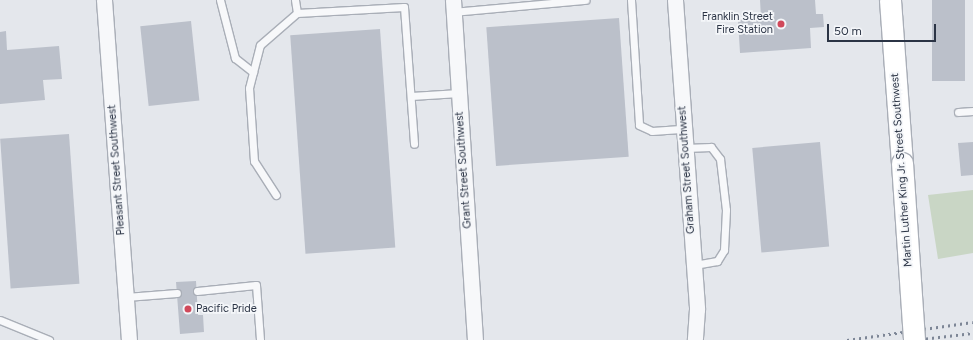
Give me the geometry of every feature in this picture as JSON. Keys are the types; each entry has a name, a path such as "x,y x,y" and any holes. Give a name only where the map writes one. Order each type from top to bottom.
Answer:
{"main road":[{"name":"Martin Luther King Jr. Street Southwest","path":"890,0 914,340"}],"street":[{"name":"Pleasant Street Southwest","path":"104,0 129,340"},
{"name":"Graham Street Southwest","path":"675,0 694,265 695,340"},
{"name":"Grant Street Southwest","path":"453,6 475,340"}],"lane":[{"path":"220,0 236,58 253,72"},
{"path":"295,0 297,13"},
{"path":"453,6 585,0"},
{"path":"631,0 639,125 652,131 684,129"},
{"path":"276,195 254,161 249,88 260,45 297,13 404,7 414,144"},
{"path":"411,96 459,93"},
{"path":"958,112 973,111"},
{"path":"685,148 711,147 720,159 726,210 724,250 717,261 694,265"},
{"path":"197,291 256,285 260,340"},
{"path":"126,297 177,293"},
{"path":"0,320 49,340"}],"green space":[{"path":"973,190 973,253 938,259 928,195"}],"building":[{"name":"Franklin Street Fire Station","path":"760,0 815,0 816,14 823,14 824,27 810,28 811,48 740,53 738,20 761,18"},
{"path":"932,0 965,0 965,81 932,81"},
{"path":"619,18 629,157 496,166 486,27"},
{"path":"191,21 199,101 149,106 140,26"},
{"path":"380,29 395,247 305,254 290,35"},
{"path":"6,31 7,50 59,46 62,79 43,80 45,100 0,104 0,32"},
{"path":"69,134 79,284 11,288 0,139"},
{"path":"820,142 829,247 761,253 752,148"},
{"path":"973,142 973,175 961,176 958,143"},
{"path":"196,281 198,315 203,315 204,332 180,334 176,282"}],"railway":[{"path":"847,340 973,322"},
{"path":"914,340 973,333"}],"place":[{"name":"Franklin Street Fire Station","path":"781,24"},
{"name":"Pacific Pride","path":"188,309"}]}
